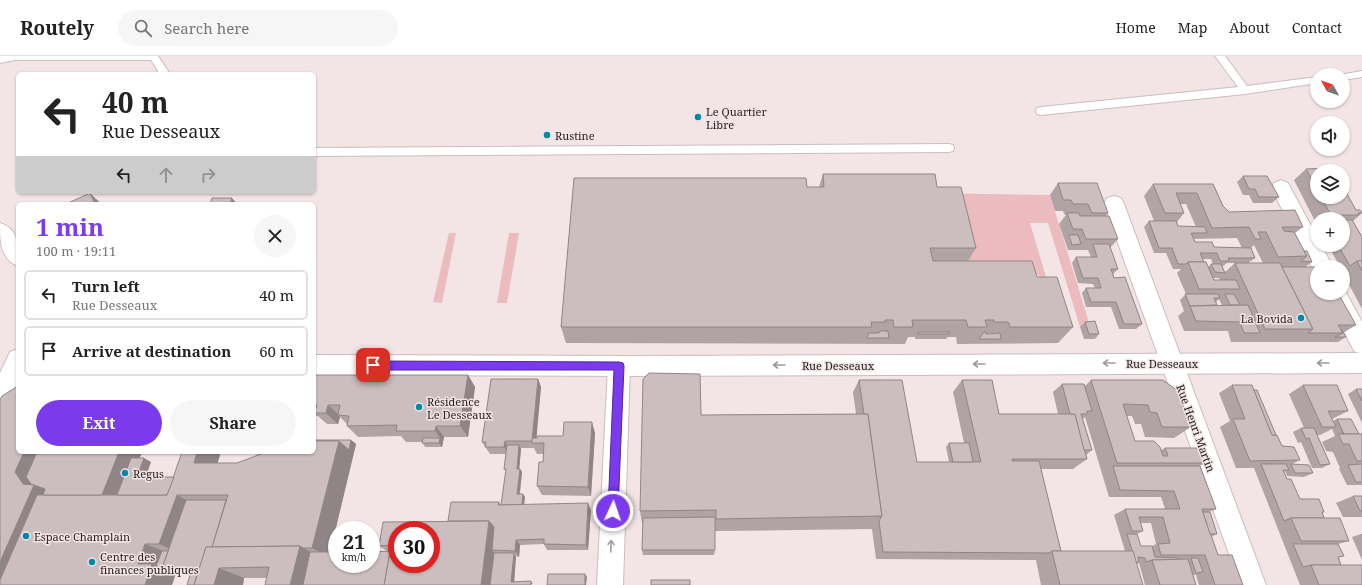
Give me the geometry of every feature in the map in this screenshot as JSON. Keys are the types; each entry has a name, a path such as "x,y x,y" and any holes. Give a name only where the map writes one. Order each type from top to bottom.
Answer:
{"street":[{"path":"1281,188 1318,260"},
{"name":"Rue Henri Martin","path":"1114,204 1253,585"},
{"path":"0,231 16,254"},
{"path":"1339,300 1362,344"},
{"name":"Rue Desseaux","path":"316,365 619,366 1362,363"},
{"path":"610,585 619,366"},
{"path":"0,398 12,367"}],"lane":[{"path":"6,57 153,56 163,72"},
{"path":"1220,56 1245,90"},
{"path":"1350,76 1362,74"},
{"path":"1041,111 1245,90 1310,81"},
{"path":"316,152 949,148"}],"shaded area":[{"path":"926,193 1050,195 1090,326 1080,327 1048,223 1030,223 1050,290 1042,278 1031,270 935,269"},
{"path":"449,233 456,233 442,303 433,302"},
{"path":"509,233 519,233 507,303 497,303"}],"building":[{"path":"1306,169 1310,169 1310,176"},
{"path":"823,174 935,174 937,187 961,187 976,248 930,248 933,261 1032,261 1037,277 1057,277 1073,327 1010,327 1008,322 994,322 994,320 985,320 987,327 968,327 966,320 912,320 913,327 894,327 893,320 885,320 885,322 871,322 872,327 561,327 574,178 806,178 807,187 824,187"},
{"path":"1243,176 1267,176 1279,197 1259,197 1255,189 1249,189"},
{"path":"1058,183 1097,183 1108,213 1092,213 1088,204 1073,204 1071,200 1063,200"},
{"path":"1153,184 1213,184 1223,206 1229,212 1295,210 1303,227 1282,227 1284,231 1294,232 1307,256 1278,257 1266,232 1258,232 1261,239 1255,239 1249,227 1212,228 1197,193 1176,193 1184,213 1165,213"},
{"path":"90,194 94,202 70,202"},
{"path":"212,198 232,198 231,202 211,202"},
{"path":"1350,199 1356,210 1360,210 1362,213 1358,213 1359,215 1350,215 1350,212 1329,212 1325,204 1350,204"},
{"path":"1067,213 1079,213 1080,216 1109,216 1118,239 1086,239 1082,229 1073,229"},
{"path":"1350,220 1352,220 1362,237 1362,261 1357,261 1350,266 1350,260 1347,260 1342,252 1350,252"},
{"path":"1149,221 1176,221 1178,226 1205,227 1207,233 1191,233 1195,242 1212,242 1214,247 1251,248 1255,258 1228,258 1229,261 1220,261 1217,253 1200,253 1204,262 1188,262 1186,264 1178,264 1172,248 1159,248"},
{"path":"1069,235 1078,235 1081,244 1072,245"},
{"path":"1093,244 1109,244 1118,269 1111,269 1114,278 1125,277 1142,324 1124,324 1116,302 1091,302 1086,288 1101,288 1098,278 1083,278 1076,257 1097,257"},
{"path":"1304,251 1307,251 1311,260 1310,262 1301,261 1307,256"},
{"path":"1357,261 1362,261 1362,271"},
{"path":"1188,262 1206,262 1214,280 1236,280 1240,289 1199,289"},
{"path":"1235,263 1280,263 1313,329 1265,329"},
{"path":"1211,264 1221,264 1225,273 1215,272"},
{"path":"1282,267 1310,267 1310,300 1342,300 1356,325 1338,325 1343,333 1308,333 1313,329"},
{"path":"1185,294 1218,294 1220,298 1214,298 1217,305 1190,306"},
{"path":"1225,294 1234,294 1240,305 1230,305"},
{"path":"1248,305 1260,333 1244,333 1240,322 1196,321 1190,306"},
{"path":"1095,321 1099,334 1089,334 1085,322"},
{"path":"1341,330 1346,337 1335,337 1343,333"},
{"path":"880,331 888,331 889,338 867,338 869,333 879,333"},
{"path":"918,332 949,332 949,334 918,334"},
{"path":"984,332 986,332 986,334 1000,333 1001,339 979,339"},
{"path":"649,373 700,374 701,415 868,414 882,516 716,519 716,510 640,511 643,379"},
{"path":"316,375 468,375 460,426 436,426 435,431 396,431 397,425 347,426 349,416 338,415 340,405 328,405 326,413 316,413"},
{"path":"491,379 538,379 532,441 505,441 504,447 485,447 486,442 482,442"},
{"path":"859,380 902,380 917,462 981,462 962,380 992,380 999,414 1075,414 1087,459 1012,459 1012,461 1039,461 1061,551 1052,551 1049,553 883,552 879,521 882,516 868,414 864,414"},
{"path":"1091,380 1163,380 1178,391 1191,427 1162,427 1157,413 1150,412 1148,405 1123,404 1135,441 1154,441 1160,447 1163,456 1168,456 1165,448 1199,448 1205,463 1117,463"},
{"path":"1062,384 1084,384 1092,411 1087,411 1087,414 1081,414 1092,450 1084,450 1075,414 1070,414"},
{"path":"1232,385 1252,385 1272,435 1277,435 1282,446 1294,447 1300,460 1250,461 1233,419 1245,419"},
{"path":"1303,385 1337,385 1348,411 1328,411 1336,427 1322,427"},
{"path":"16,387 16,454 23,454 15,472 23,484 34,485 0,562 0,400 2,396"},
{"path":"1356,389 1362,389 1362,401"},
{"path":"1254,390 1257,390 1276,435 1272,435"},
{"path":"1337,419 1351,419 1359,434 1344,434"},
{"path":"564,422 592,422 588,487 537,486 539,462 543,462 544,443 532,443 532,438 537,438 537,436 563,436"},
{"path":"1301,428 1314,428 1330,464 1320,465 1309,438 1306,439"},
{"path":"1338,434 1362,434 1362,461 1357,461 1349,444 1343,444"},
{"path":"423,438 440,438 439,443 422,443"},
{"path":"316,440 351,440 349,450 339,441"},
{"path":"316,441 339,441 312,548 303,548 300,546 212,547 228,495 177,495 159,544 145,544 138,564 152,564 145,585 0,585 0,580 37,495 167,495 181,454 196,454 194,463 237,463 261,454 316,454"},
{"path":"949,443 969,443 973,462 953,462"},
{"path":"507,445 519,445 517,469 520,469 517,494 523,494 522,505 501,505 506,469 504,469"},
{"path":"36,454 118,454 102,495 43,495 45,489 31,484 26,477"},
{"path":"131,458 144,458 137,477 174,477 167,495 117,495"},
{"path":"1261,464 1286,464 1289,470 1283,470 1287,479 1291,479 1300,499 1319,499 1324,512 1322,512 1324,518 1291,518 1284,521"},
{"path":"1291,464 1309,465 1313,473 1295,473"},
{"path":"1362,464 1362,482 1356,482 1348,465"},
{"path":"1113,466 1200,466 1216,509 1202,509 1218,555 1232,555 1243,585 1215,585 1205,555 1161,555 1158,544 1170,543 1163,517 1139,517 1143,531 1132,531 1125,509 1180,509 1174,491 1120,490"},
{"path":"1353,496 1362,496 1362,511 1360,511"},
{"path":"186,500 226,500 212,547 206,547 200,568 162,568"},
{"path":"451,502 499,502 498,505 588,503 586,545 544,544 544,539 516,540 515,551 492,550 494,527 489,521 448,521"},
{"path":"1203,512 1210,512 1217,534 1210,534"},
{"path":"715,517 715,550 642,550 643,518"},
{"path":"1291,518 1340,518 1349,541 1301,541"},
{"path":"440,521 489,521 481,585 384,585 388,562 388,573 440,573"},
{"path":"383,522 388,522 388,545 380,546"},
{"path":"1127,534 1137,534 1141,546 1152,546 1155,557 1179,558 1180,560 1152,560 1146,562 1145,558 1138,557 1139,562 1136,563"},
{"path":"1293,544 1338,544 1344,556 1338,557 1341,565 1311,565 1303,567"},
{"path":"300,546 290,585 265,585 269,567 219,568 214,585 194,585 206,547"},
{"path":"162,551 168,551 162,568 156,566"},
{"path":"388,551 388,562 384,585 303,585 310,552 328,552 328,573 380,573 380,552"},
{"path":"1052,551 1133,551 1143,585 1060,585"},
{"path":"494,553 514,553 511,582 531,581 531,585 490,585"},
{"path":"1191,558 1198,558 1203,572 1196,573"},
{"path":"1188,559 1196,585 1160,585 1152,560"},
{"path":"1311,565 1362,565 1362,585 1319,585"},
{"path":"198,571 194,585 187,585 191,572"},
{"path":"548,574 585,574 585,585 547,585"},
{"path":"651,580 690,580 690,585 651,585"}],"place":[{"name":"Le Quartier Libre","path":"698,117"},
{"name":"Rustine","path":"547,135"},
{"name":"La Bovida","path":"1301,318"},
{"name":"Résidence Le Desseaux","path":"419,407"},
{"name":"Regus","path":"125,473"},
{"name":"Espace Champlain","path":"26,536"},
{"name":"Centre des finances publiques","path":"92,562"}],"route":[{"path":"373,365 619,366 613,511"}]}
